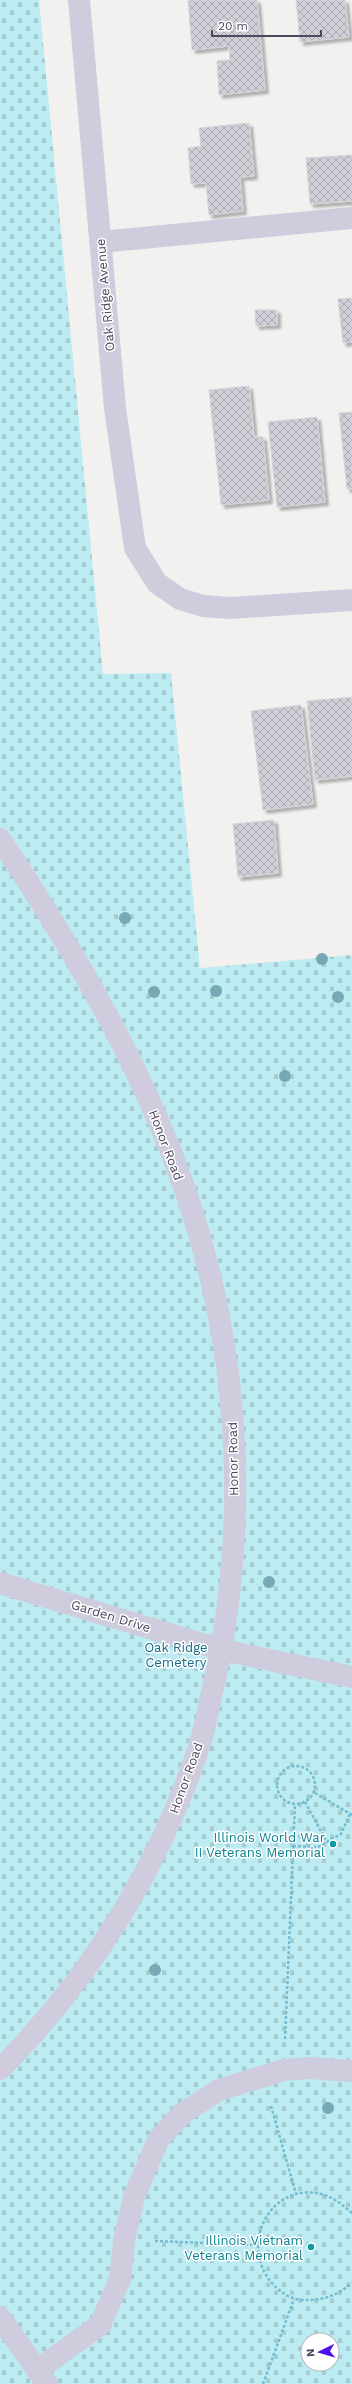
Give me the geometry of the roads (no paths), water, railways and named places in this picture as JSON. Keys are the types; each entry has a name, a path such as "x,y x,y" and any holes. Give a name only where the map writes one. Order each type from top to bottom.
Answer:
{"street":[{"name":"Oak Ridge Avenue","path":"79,0 115,408 135,548 157,583 180,599 203,606 230,608 352,600"},
{"path":"100,242 352,218"},
{"name":"Honor Road","path":"0,839 37,894 124,1048 157,1118 188,1200 205,1256 221,1332 231,1407 235,1481 232,1570 222,1650 199,1748 170,1821 142,1880 102,1944 54,2009 0,2069"},
{"name":"Garden Drive","path":"0,1583 222,1650 352,1677"},
{"path":"0,2317 42,2377 100,2325 120,2279 124,2240 134,2197 158,2140 184,2113 219,2090 284,2070 309,2068 352,2071"}],"place":[{"name":"Illinois World War II Veterans Memorial","path":"333,1844"},
{"name":"Illinois Vietnam Veterans Memorial","path":"311,2247"}],"park label":[{"name":"Oak Ridge Cemetery","path":"176,1654"}]}
